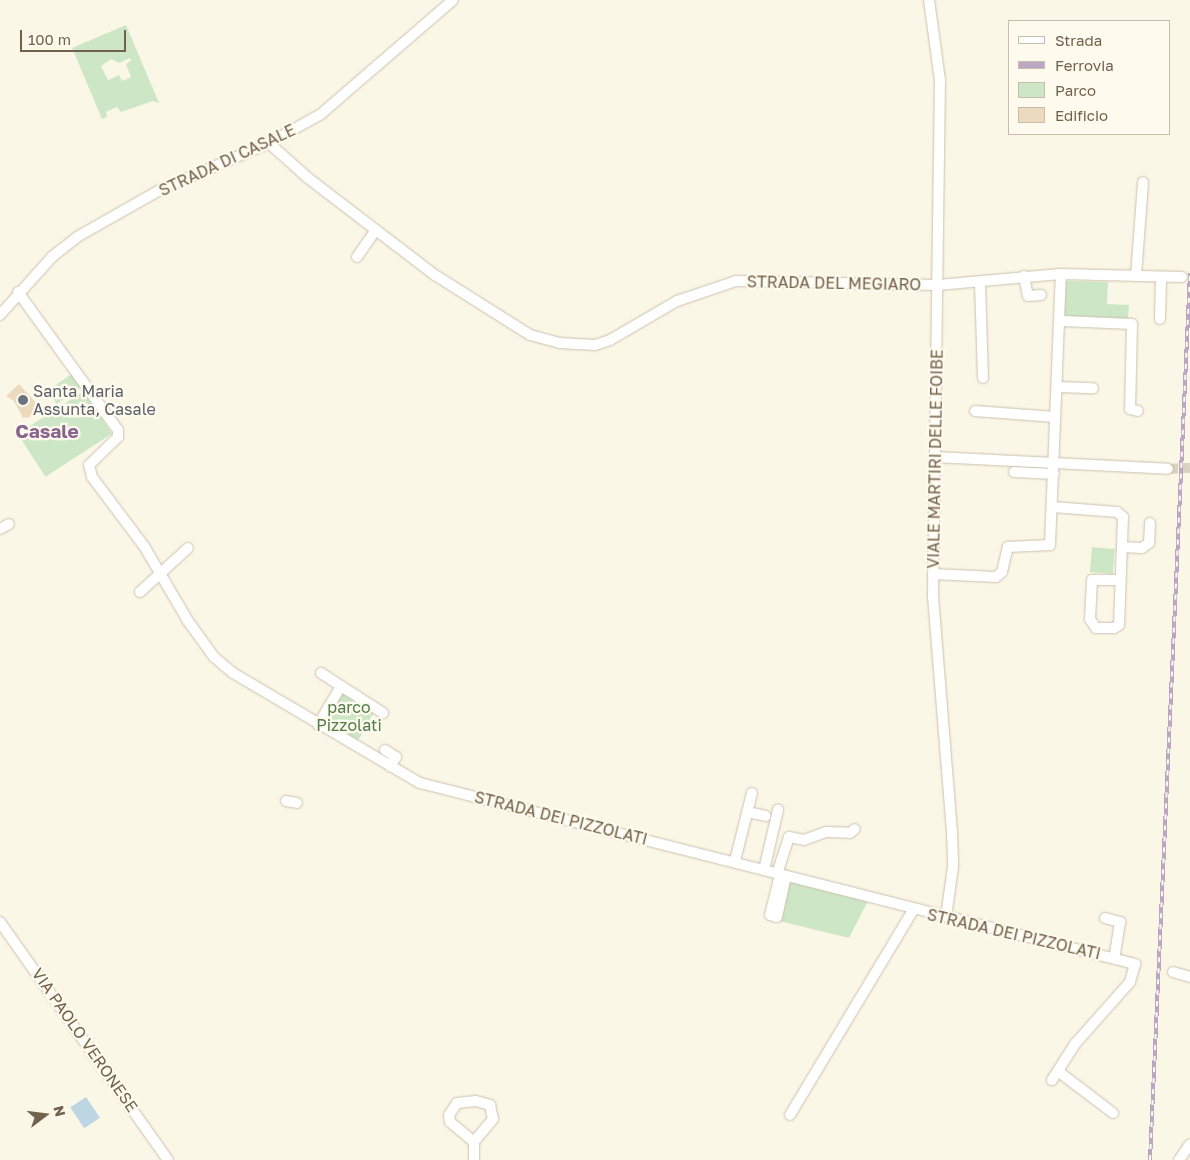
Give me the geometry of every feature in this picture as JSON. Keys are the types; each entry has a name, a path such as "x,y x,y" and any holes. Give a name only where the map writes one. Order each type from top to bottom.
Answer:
{"street":[{"name":"STRADA DI CASALE","path":"0,315 18,292 54,256 98,223 158,191 269,143 343,97 453,0"},
{"name":"VIALE MARTIRI DELLE FOIBE","path":"929,0 940,80 933,628 953,867 946,917"},
{"name":"STRADA DEL MEGIARO","path":"269,143 435,275 530,335 577,345 610,340 677,301 736,280 938,285 980,283 1024,276 1061,274 1182,277"},
{"path":"1136,276 1143,182"},
{"path":"357,257 376,230"},
{"path":"933,574 996,577 1002,572 1008,547 1050,545 1053,507 1055,417 1062,321 1061,274"},
{"path":"1024,276 1028,296 1041,295"},
{"path":"1160,318 1161,277"},
{"path":"980,283 983,378"},
{"name":"STRADA DEI PIZZOLATI","path":"18,292 118,430 118,437 90,465 92,477 159,571 214,657 238,677 420,783 735,862 914,910 1135,964 1130,982 1075,1044 1060,1072"},
{"path":"1062,321 1132,324 1130,409 1138,411"},
{"path":"1058,387 1093,388"},
{"path":"975,411 1055,417"},
{"path":"935,458 1054,461 1168,469"},
{"path":"1014,472 1054,474"},
{"path":"1053,507 1120,512 1123,517 1119,625 1114,628 1096,628 1090,619 1092,580 1120,580"},
{"path":"1122,547 1142,548 1149,543 1150,523"},
{"path":"140,592 159,571 188,548"},
{"path":"321,673 383,713"},
{"path":"318,725 340,686"},
{"path":"385,750 396,757 390,766"},
{"path":"735,862 752,793"},
{"path":"764,870 778,810"},
{"path":"747,812 766,816"},
{"path":"770,915 777,917 781,875 789,837 804,840 826,832 850,833 855,830"},
{"name":"STRADA DEI PIZZOLATI","path":"790,1115 809,1072 914,910"},
{"name":"STRADA DEI PIZZOLATI","path":"1106,918 1120,922 1114,958"},
{"name":"VIA PAOLO VERONESE","path":"0,922 168,1160"},
{"path":"1173,972 1190,977"},
{"path":"1052,1080 1060,1072 1113,1113"},
{"path":"474,1142 450,1122 449,1115 457,1103 486,1103 493,1110 493,1119 474,1142 474,1160"},
{"path":"1179,1160 1190,1144"}],"green space":[{"path":"126,25 159,103 153,101 121,112 117,107 106,112 107,117 102,119 72,48","holes":["130,58 131,61 126,64 131,77 122,81 119,75 108,80 101,66 111,59 119,63"]},
{"path":"1065,281 1108,282 1107,304 1129,305 1128,320 1064,318"},
{"path":"73,373 82,386 57,404 48,391"},
{"path":"84,391 112,434 46,477 18,434"},
{"path":"1092,547 1115,549 1113,574 1090,572"},
{"name":"parco Pizzolati","path":"342,693 374,711 358,741 326,723"},
{"path":"787,881 868,901 849,938 779,921"}],"water":[{"path":"86,1097 100,1118 84,1128 70,1108"}],"building":[{"name":"Santa Maria Assunta, Casale","path":"19,384 39,406 31,417 23,418 14,401 6,396"}],"tunnel":[{"path":"1168,469 1190,468"}],"railway":[{"path":"1150,1160 1190,273"}],"place":[{"name":"Santa Maria Assunta, Casale","path":"23,400"}],"district":[{"name":"Casale","path":"47,431"}]}
